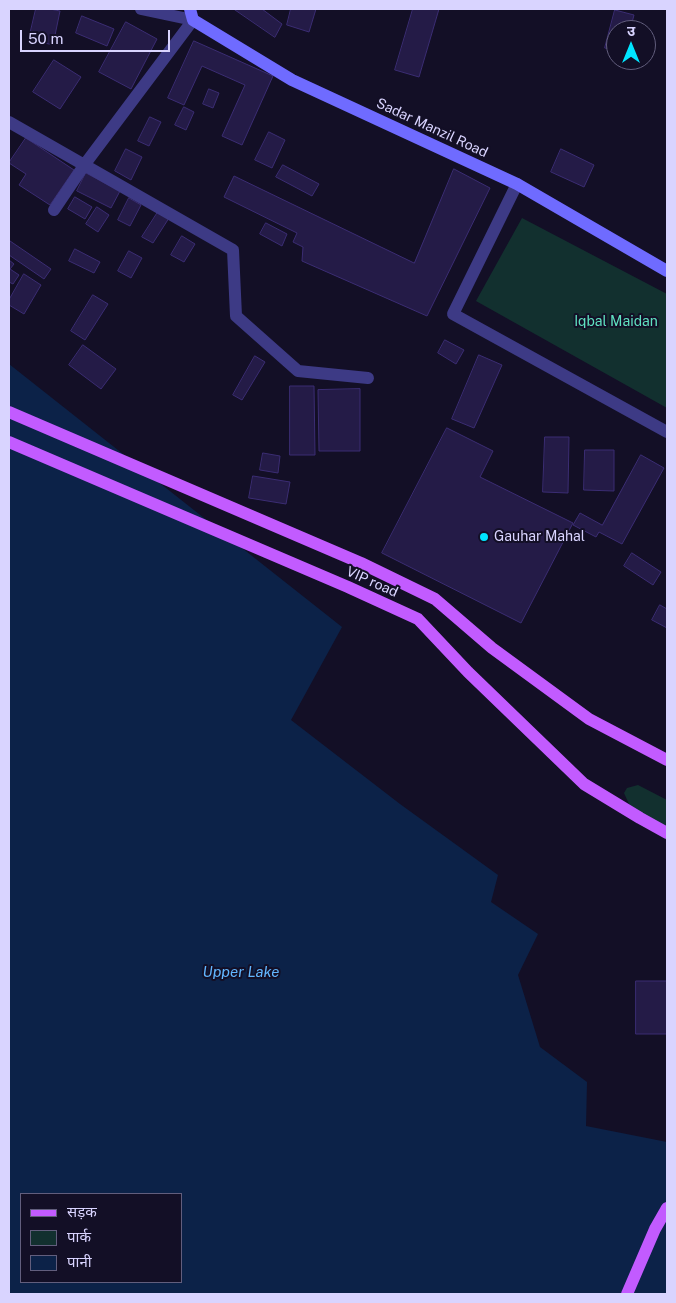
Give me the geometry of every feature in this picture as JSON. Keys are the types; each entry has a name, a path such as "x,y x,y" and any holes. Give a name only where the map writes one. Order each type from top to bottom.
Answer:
{"main road":[{"name":"Sadar Manzil Road","path":"191,14 292,80 517,184 667,271"},
{"name":"VIP road","path":"9,412 361,563 435,599 492,648 589,719 665,758"},
{"name":"VIP road","path":"9,442 348,587 418,620 468,672 584,784 667,833"},
{"path":"627,1294 655,1229 667,1208"}],"street":[{"path":"54,210 191,14 141,9"},
{"path":"9,122 233,250 236,316 298,371 368,378"},
{"path":"517,184 453,314 667,432"}],"green space":[{"name":"Iqbal Maidan","path":"522,218 667,294 667,408 476,301"},
{"path":"638,785 667,800 667,841 629,804 624,793 627,788"}],"water":[{"name":"Upper Lake","path":"9,364 342,627 291,720 400,804 498,875 491,902 538,934 518,975 540,1047 587,1082 586,1126 667,1142 667,1294 9,1294"}],"building":[{"path":"36,9 60,11 53,45 29,39"},
{"path":"234,9 262,9 282,24 275,37"},
{"path":"291,9 316,9 309,32 287,25"},
{"path":"413,9 439,9 419,77 395,70"},
{"path":"615,10 634,15 633,20 612,20"},
{"path":"82,16 114,29 107,46 76,33"},
{"path":"126,22 157,39 131,89 99,72"},
{"path":"194,41 273,76 242,145 222,136 245,85 202,66 184,105 168,98"},
{"path":"54,60 81,77 60,109 33,92"},
{"path":"209,89 219,93 213,108 203,104"},
{"path":"184,107 194,112 186,130 175,125"},
{"path":"150,117 161,122 149,146 138,141"},
{"path":"269,132 285,140 272,168 255,160"},
{"path":"26,138 74,170 50,205 19,185 26,174 9,163"},
{"path":"126,149 142,157 131,180 115,171"},
{"path":"561,149 594,165 584,187 551,172"},
{"path":"283,165 319,184 312,196 276,177"},
{"path":"454,169 490,188 427,316 302,261 303,247 293,242 297,233 224,197 234,176 414,263"},
{"path":"86,173 120,191 111,208 77,191"},
{"path":"75,197 92,207 85,219 68,209"},
{"path":"129,198 141,205 130,226 118,220"},
{"path":"97,207 109,215 98,232 86,224"},
{"path":"158,212 169,218 153,243 142,237"},
{"path":"266,223 287,234 282,246 260,234"},
{"path":"182,236 195,244 184,262 171,255"},
{"path":"10,241 51,269 44,279 9,255"},
{"path":"75,249 100,262 94,273 69,261"},
{"path":"129,251 142,258 131,278 118,271"},
{"path":"9,260 14,264 10,269 19,275 13,284 9,282"},
{"path":"24,274 41,285 24,314 9,305 9,300"},
{"path":"93,295 108,304 85,340 71,331"},
{"path":"445,340 464,350 456,364 438,353"},
{"path":"83,345 116,369 101,389 69,365"},
{"path":"479,355 502,365 474,428 452,419"},
{"path":"255,356 265,362 242,400 233,395"},
{"path":"290,386 314,386 315,455 290,455"},
{"path":"360,389 360,451 319,451 318,390"},
{"path":"447,428 493,451 480,477 573,523 521,623 382,553"},
{"path":"545,437 569,437 568,493 543,492"},
{"path":"585,450 614,450 614,491 584,490"},
{"path":"263,453 280,456 278,473 260,470"},
{"path":"641,455 664,468 622,544 599,532 596,537 573,525 580,513 602,525"},
{"path":"253,476 290,482 286,504 249,498"},
{"path":"632,553 661,572 653,585 624,566"},
{"path":"660,605 667,609 667,628 652,620"},
{"path":"636,981 667,981 667,1034 636,1034"}],"place":[{"name":"Gauhar Mahal","path":"484,537"}]}
